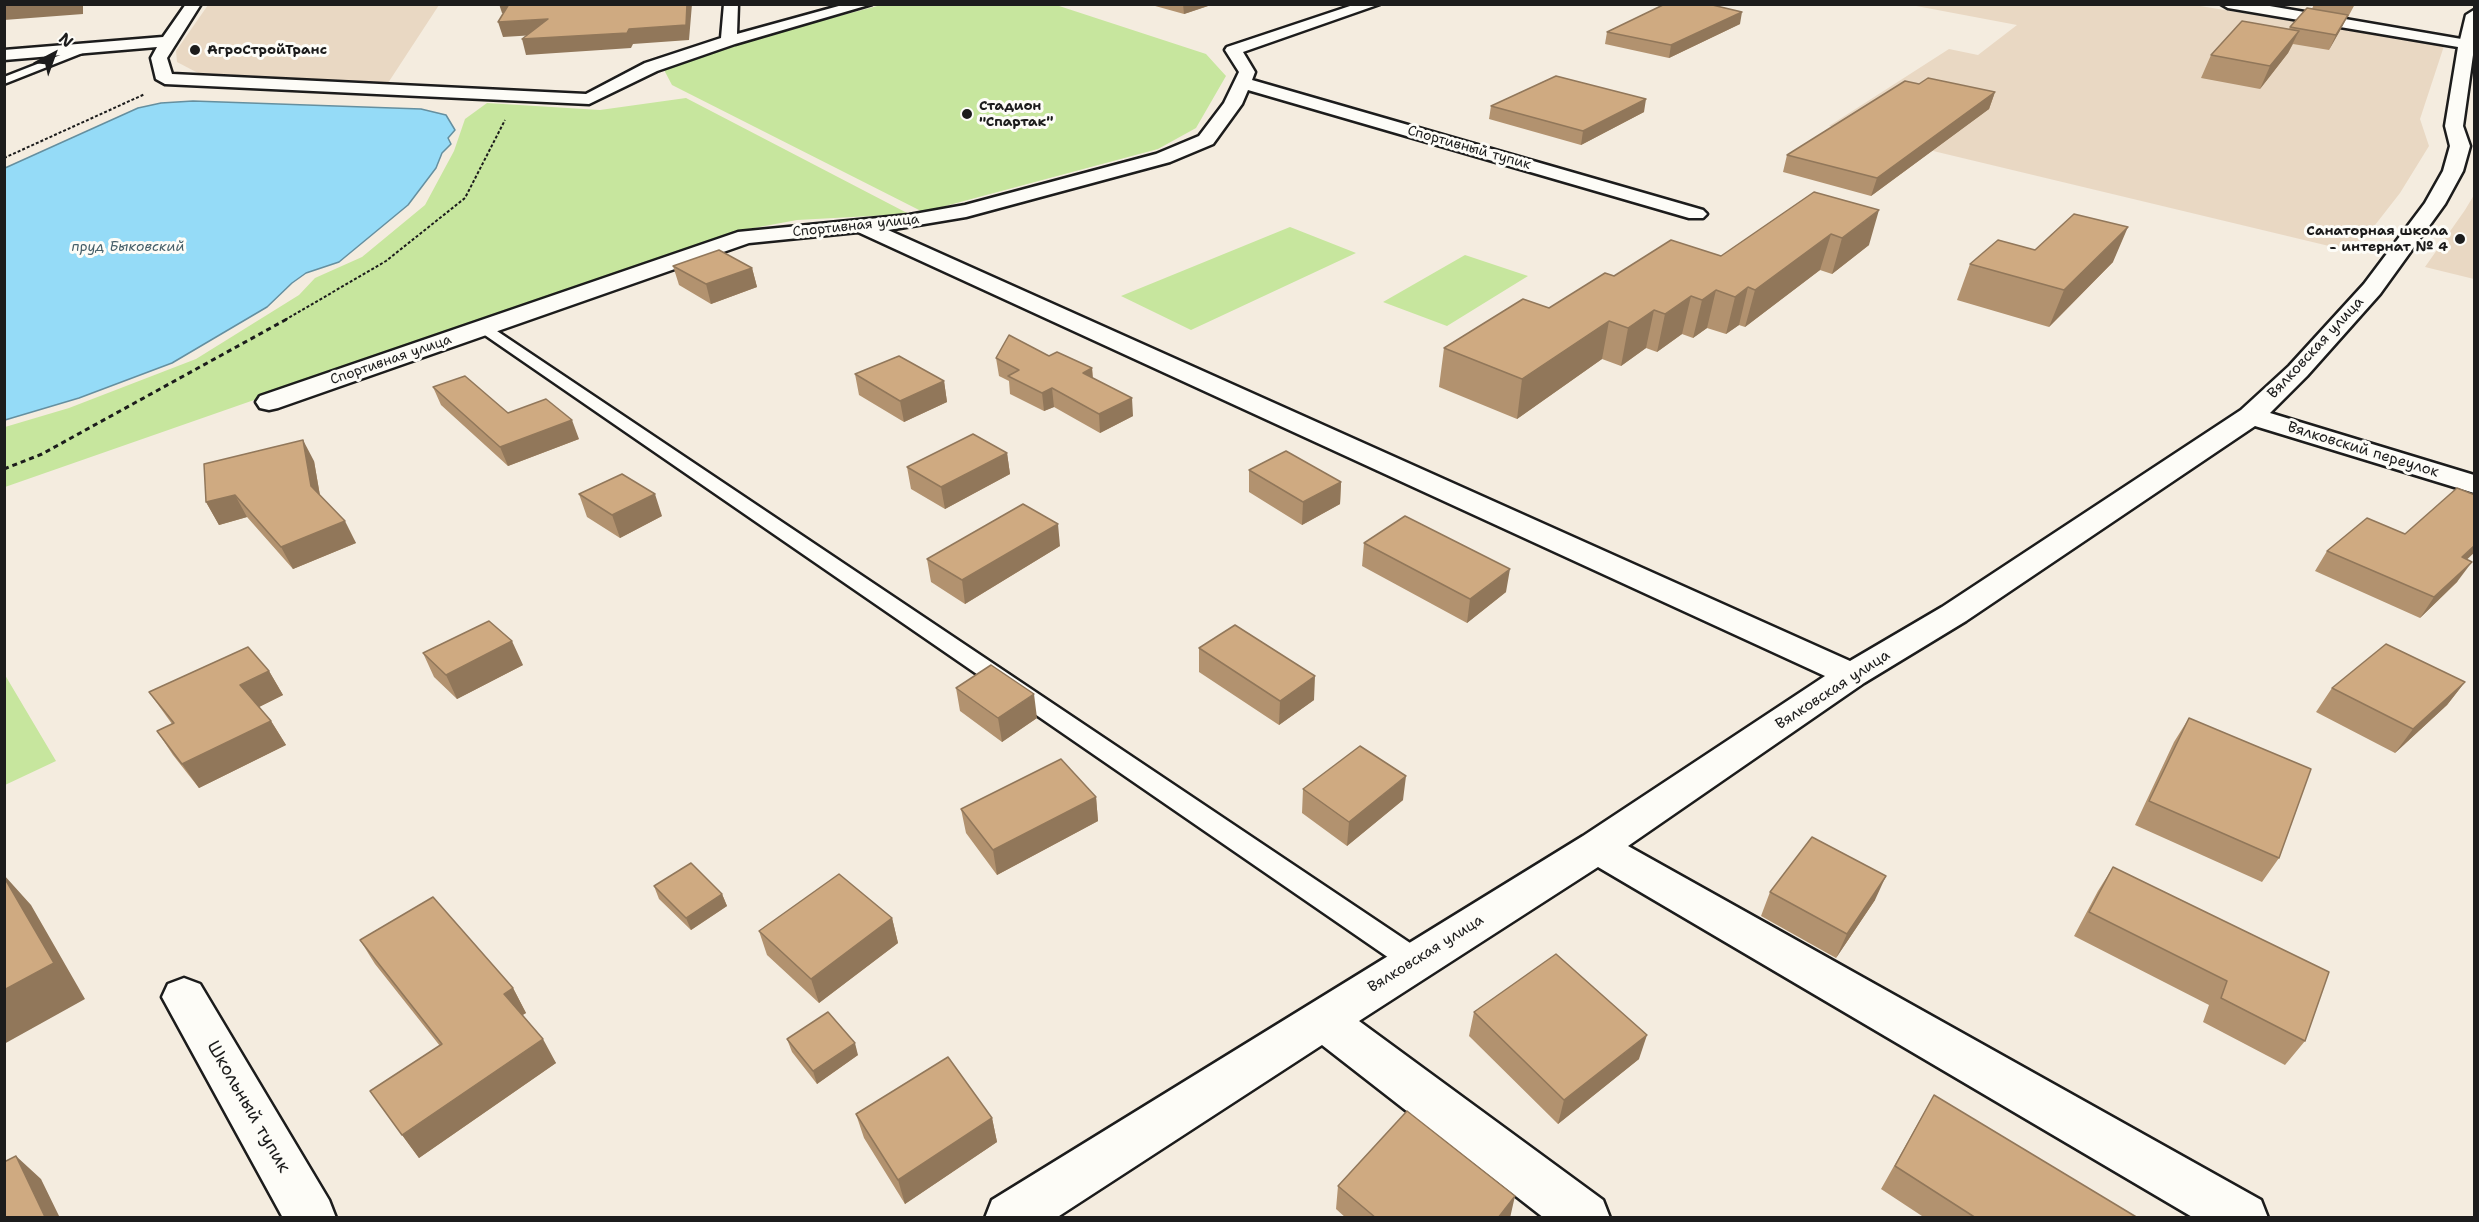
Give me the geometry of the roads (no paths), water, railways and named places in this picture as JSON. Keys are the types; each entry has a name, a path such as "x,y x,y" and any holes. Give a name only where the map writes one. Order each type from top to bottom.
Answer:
{"street":[{"path":"194,4 168,40 159,58 165,79 589,99 651,67 729,40 865,4"},
{"path":"729,40 731,4"},
{"path":"1243,83 1247,72 1233,50 1373,4"},
{"path":"2228,4 2471,45"},
{"name":"Вялковская улица","path":"1010,1218 1322,1019 1598,847 1852,675 1954,614 2251,416 2298,371 2372,289 2435,204 2453,171 2460,146 2454,126 2475,15"},
{"path":"4,55 168,40"},
{"name":"Спортивный тупик","path":"1243,83 1696,214"},
{"name":"Спортивная улица","path":"269,402 746,237 861,226 966,211 1163,158 1206,140 1233,104 1243,83"},
{"path":"861,226 1852,675"},
{"name":"Вялковский переулок","path":"2251,416 2475,484"},
{"path":"1598,847 2243,1218"},
{"name":"Школьный тупик","path":"184,997 311,1218"},
{"path":"1322,1019 1586,1218"}],"lane":[{"path":"4,81 86,48"},
{"path":"485,328 1415,962"}],"water":[{"name":"пруд Быковский","path":"193,101 421,109 446,115 455,130 448,138 451,144 442,153 436,168 408,205 339,262 306,273 267,307 172,363 79,398 5,420 5,168 138,108 161,103"}],"place":[{"name":"АгроСтройТранс","path":"195,50"},
{"name":"Стадион \"Спартак\"","path":"967,114"},
{"name":"Санаторная школа - интернат № 4","path":"2460,239"}]}
